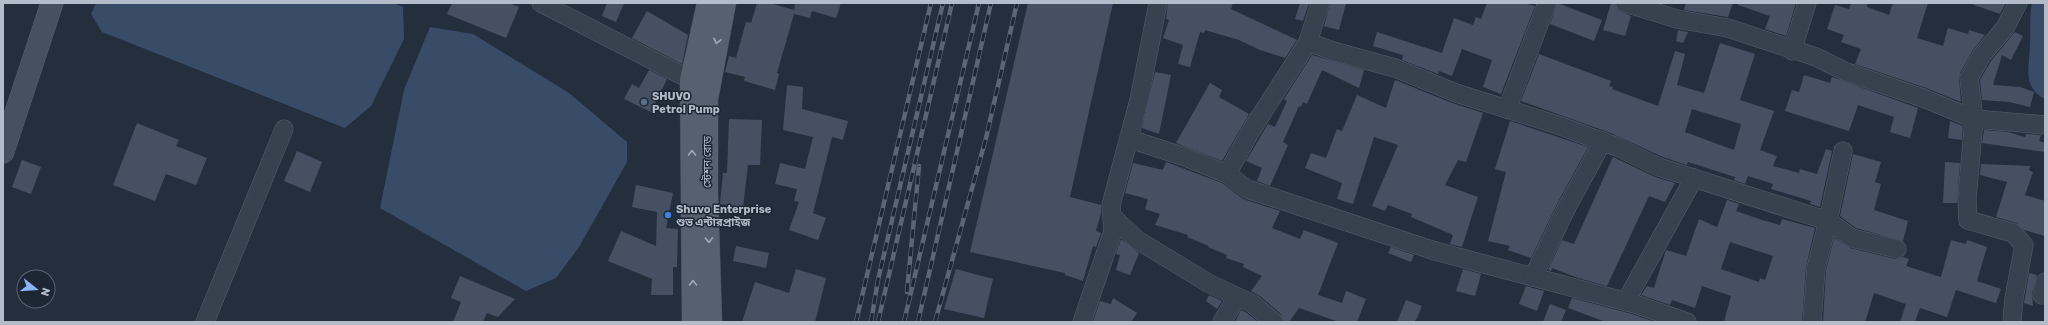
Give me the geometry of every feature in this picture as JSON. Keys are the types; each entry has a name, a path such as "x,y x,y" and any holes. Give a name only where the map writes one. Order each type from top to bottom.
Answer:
{"main road":[{"name":"স্টেশন রোড","path":"693,322 691,80 708,3"},
{"name":"স্টেশন রোড","path":"712,322 707,194 707,99 725,3"}],"street":[{"path":"3,152 52,3"},
{"path":"541,3 691,80"},
{"path":"1082,322 1113,231 1114,217 1111,205 1130,139 1158,3"},
{"path":"1227,174 1252,129 1308,42 1320,3"},
{"path":"1507,109 1547,3"},
{"path":"1625,3 1677,19 1728,28 1792,51 1816,57 1844,71 1923,98 1974,119 2045,125"},
{"path":"1792,51 1807,3"},
{"path":"2012,322 2014,298 2024,245 2013,233 1968,220 1967,199 1974,119 1969,78 1982,55 2005,28 2018,3"},
{"path":"1308,42 1395,68 1456,93 1558,125 1603,141 1659,166 1828,221 1852,238 1897,249"},
{"path":"205,322 284,129"},
{"path":"1130,139 1185,157 1227,174 1247,189 1435,251 1626,301 1687,322"},
{"path":"1533,277 1603,141"},
{"path":"1812,322 1816,268 1843,152"},
{"path":"1626,301 1694,178"},
{"path":"1114,217 1136,239 1208,283 1253,304 1274,322"},
{"path":"1222,322 1237,297"}],"water":[{"path":"96,3 393,3 403,7 404,39 371,106 345,128 102,32 91,14"},
{"path":"2032,3 2045,3 2045,99 2037,94 2028,75"},
{"path":"430,27 473,34 569,93 627,142 627,162 579,247 556,278 526,291 380,208 404,90"}],"building":[{"path":"452,3 509,3 519,7 506,38 447,14"},
{"path":"607,3 624,3 616,22 602,16"},
{"path":"757,3 770,3 794,10 795,3 841,3 836,18 812,11 810,18 794,14 777,73 779,74 775,90 744,81 745,77 725,72 729,56 736,58 746,22 751,23"},
{"path":"1028,3 1113,3 1070,197 1101,205 1101,213 1096,231 1101,233 1096,247 1093,246 1083,281 1065,275 1065,273 970,252"},
{"path":"1168,3 1233,3 1231,9 1297,40 1285,58 1260,50 1239,40 1205,30 1204,33 1200,32 1190,67 1178,64 1183,45 1163,38 1169,20 1166,19"},
{"path":"1300,3 1309,3 1303,21 1295,19"},
{"path":"1330,3 1346,3 1339,30 1324,26"},
{"path":"1487,3 1523,3 1535,6 1501,94 1483,87 1492,60 1462,49 1452,76 1439,71 1438,74 1402,60 1403,55 1373,46 1377,32 1442,53 1454,18 1473,25 1476,17 1481,19"},
{"path":"1557,3 1602,20 1594,41 1550,24"},
{"path":"1611,3 1615,3 1618,10 1631,16 1625,36 1603,30"},
{"path":"1686,3 1733,3 1728,17 1684,10"},
{"path":"1738,3 1796,3 1786,36 1765,29 1770,16 1738,5"},
{"path":"1851,3 1868,3 1867,7 1889,15 1893,3 1928,3 1917,38 1943,46 1948,28 1968,34 1969,30 1985,35 1973,50 1960,73 1959,79 1961,102 1926,88 1855,64 1861,49 1841,42 1844,35 1827,29 1835,5 1849,9"},
{"path":"1974,3 2006,3 2000,14 1974,5"},
{"path":"647,11 688,35 682,64 632,38"},
{"path":"1678,30 1688,32 1683,43 1676,41"},
{"path":"2015,32 2023,36 2011,60 2002,55 1993,85 2020,87 2034,92 2030,107 2009,102 1982,100 1980,80 1991,61"},
{"path":"1720,43 1755,54 1740,100 1774,111 1760,150 1777,156 1773,166 1799,173 1800,169 1817,174 1826,149 1832,151 1820,207 1810,204 1811,201 1771,189 1773,184 1748,176 1745,184 1734,180 1735,177 1688,162 1687,165 1663,157 1608,132 1521,101 1539,54 1611,81 1609,86 1613,87 1612,89 1658,106 1675,51 1685,54 1677,85 1704,93","holes":["1692,109 1741,124 1734,150 1685,132"]},
{"path":"1312,55 1364,70 1359,88 1322,70 1307,104 1303,102 1301,107 1299,106 1283,142 1288,145 1270,186 1257,181 1262,168 1246,161 1268,124 1275,127 1287,101 1284,99"},
{"path":"649,70 667,79 651,112 624,99 632,84 639,88"},
{"path":"1155,72 1171,75 1159,134 1142,128"},
{"path":"1804,75 1830,83 1832,77 1918,108 1910,138 1890,132 1894,117 1858,105 1849,131 1785,111 1792,90 1799,92"},
{"path":"1395,80 1452,103 1483,113 1466,162 1458,160 1445,185 1478,197 1462,247 1450,244 1453,235 1411,217 1412,214 1388,205 1385,211 1372,206 1398,145 1374,137 1353,204 1337,199 1342,183 1305,168 1311,153 1326,158 1337,129 1342,131 1357,95 1386,108"},
{"path":"1210,83 1222,90 1219,97 1249,114 1222,161 1176,143"},
{"path":"787,85 803,87 802,109 848,121 843,140 832,137 813,213 826,218 818,240 789,230 799,202 794,201 797,189 775,184 780,163 805,169 813,137 783,130"},
{"path":"729,119 762,120 760,165 748,165 743,207 720,204 723,173 727,173"},
{"path":"1510,121 1588,147 1558,202 1531,258 1508,250 1510,246 1488,241 1506,172 1495,169"},
{"path":"1950,121 1963,126 1962,140 1948,138"},
{"path":"137,123 179,140 176,146 207,158 196,185 166,174 155,201 113,185"},
{"path":"1984,130 2008,132 2025,137 2026,134 2041,135 2039,141 2045,143 2045,152 1982,143"},
{"path":"297,151 322,162 310,192 284,181"},
{"path":"1853,154 1881,162 1875,182 1881,184 1874,210 1908,221 1903,241 1856,228 1840,216"},
{"path":"1613,157 1655,177 1675,183 1665,202 1649,196 1607,286 1578,278 1552,268 1551,271 1548,270 1562,240 1574,244"},
{"path":"22,160 41,167 31,194 12,187"},
{"path":"1166,162 1222,183 1243,199 1280,211 1272,228 1300,239 1304,230 1338,243 1318,295 1342,303 1346,291 1366,299 1357,322 1339,322 1299,308 1289,322 1284,322 1281,314 1260,296 1251,291 1262,276 1243,267 1244,264 1226,258 1227,255 1187,237 1188,235 1155,225 1160,214 1145,209 1148,199 1125,193 1133,163 1163,170"},
{"path":"1945,162 1960,163 1957,203 1943,203"},
{"path":"1981,164 2030,166 2029,170 2033,172 2025,195 2045,201 2045,236 2024,230 2016,223 1996,217 2007,182 1980,175"},
{"path":"636,185 673,193 666,228 678,229 677,267 673,267 673,295 651,295 652,279 608,261 621,231 656,246 657,212 632,207"},
{"path":"1727,200 1739,204 1736,211 1762,220 1780,225 1782,219 1815,228 1806,267 1802,322 1724,322 1731,296 1702,286 1695,308 1672,300 1670,305 1641,295 1647,286 1654,288 1666,250 1686,256 1699,219 1717,227","holes":["1730,242 1773,256 1765,280 1760,278 1759,282 1721,269"]},
{"path":"1834,238 1850,248 1895,259 1903,257 1909,259 1906,266 1941,277 1951,240 1966,244 1967,240 1987,247 1977,281 2001,289 1996,303 1956,290 1947,317 1920,308 1915,322 1900,322 1906,304 1874,293 1865,322 1823,322 1826,270"},
{"path":"1121,239 1139,253 1130,275 1116,270 1120,255 1116,254"},
{"path":"736,246 769,253 766,268 733,261"},
{"path":"1391,247 1414,255 1411,262 1388,253"},
{"path":"796,269 826,278 815,322 742,322 755,282 789,293"},
{"path":"956,269 993,279 984,318 944,309"},
{"path":"1463,269 1481,274 1475,296 1456,291"},
{"path":"2029,273 2037,275 2032,293 2033,306 2024,303"},
{"path":"460,276 515,299 498,317 487,313 483,322 453,322 461,302 451,298"},
{"path":"1526,286 1544,291 1537,311 1519,304"},
{"path":"1209,295 1222,301 1217,309 1206,301"},
{"path":"1113,298 1137,313 1131,322 1093,322 1100,301 1111,304"},
{"path":"1572,298 1632,314 1655,322 1606,322 1568,308"},
{"path":"1406,300 1422,306 1414,322 1397,322"},
{"path":"1550,304 1566,310 1561,322 1543,322"},
{"path":"1241,310 1247,313 1258,322 1235,322"}],"railway":[{"path":"856,322 931,3"},
{"path":"871,322 878,280 943,3"},
{"path":"878,322 952,3"},
{"path":"904,322 979,3"},
{"path":"918,322 991,3"},
{"path":"935,322 986,138 1017,3"},
{"path":"907,292 919,166"}],"place":[{"name":"SHUVO Petrol Pump","path":"644,102"},
{"name":"Shuvo Enterprise শুভ এন্টারপ্রাইজ","path":"668,215"}]}
